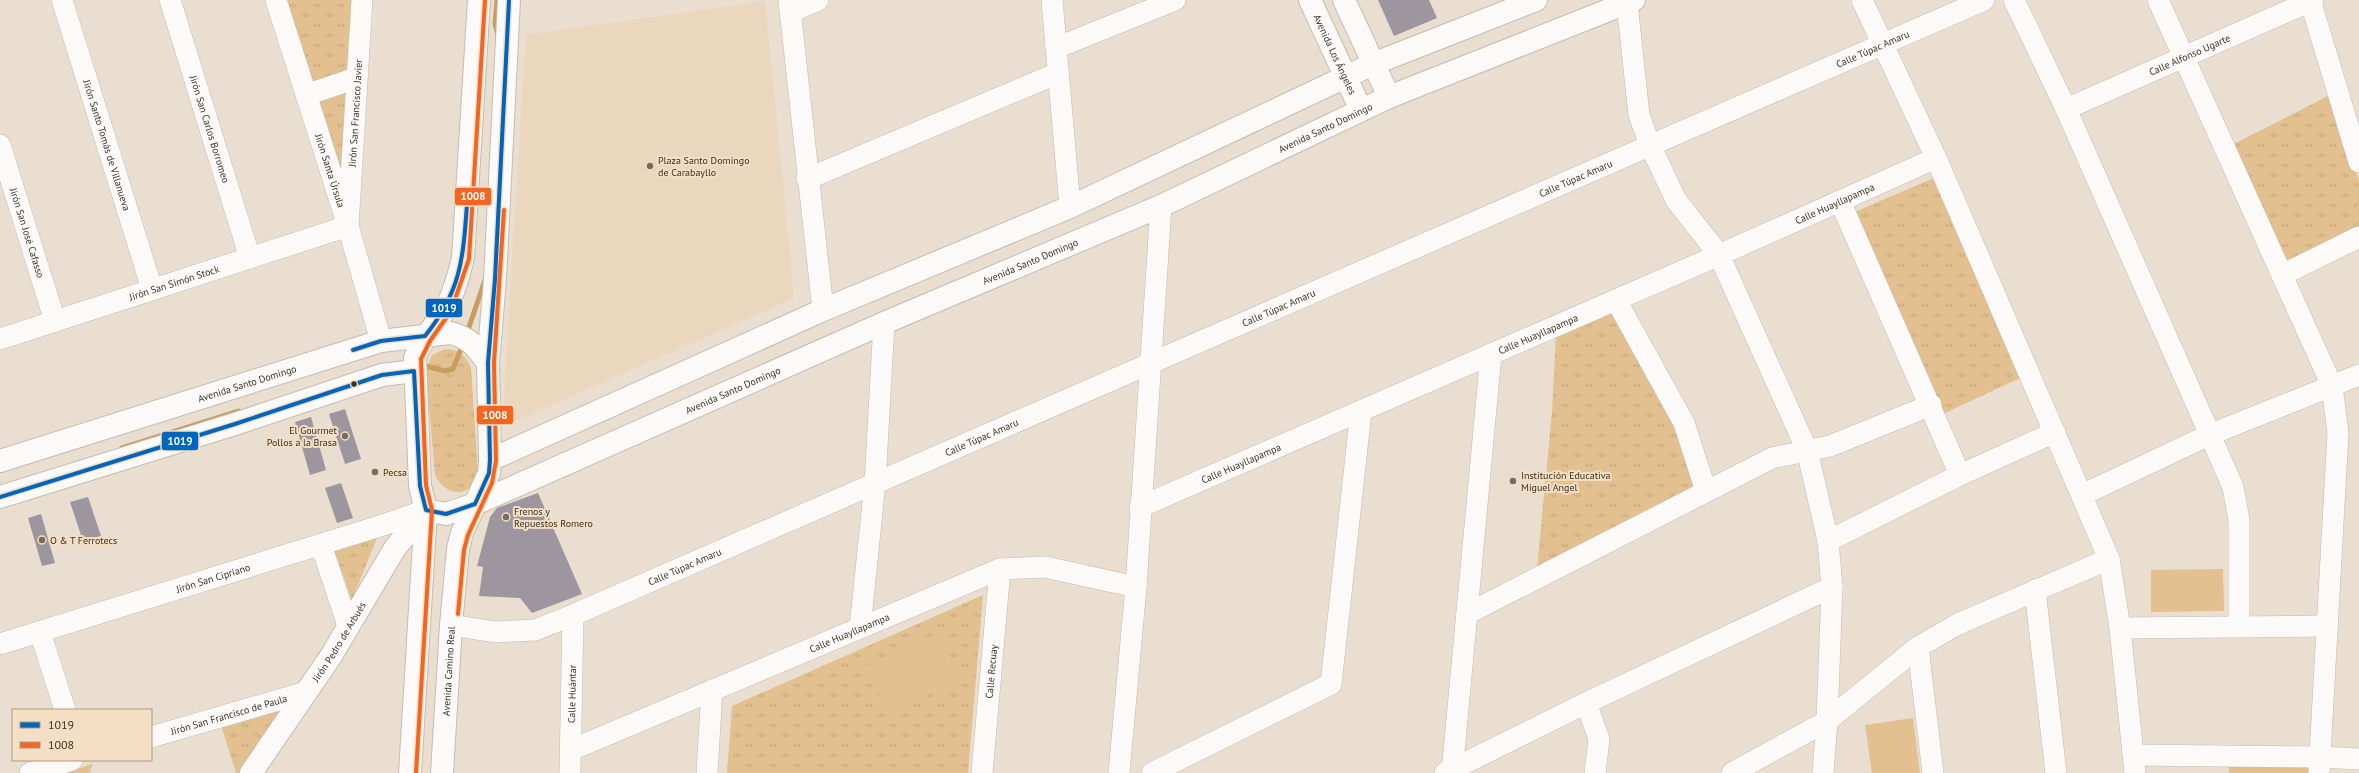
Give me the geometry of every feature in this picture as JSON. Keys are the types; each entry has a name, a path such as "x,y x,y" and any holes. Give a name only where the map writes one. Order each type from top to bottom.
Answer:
{"street":[{"name":"Jirón Santo Tomás de Villanueva","path":"62,0 152,289"},
{"name":"Jirón San Carlos Borromeo","path":"170,0 250,258"},
{"name":"Jirón Santa Úrsula","path":"276,0 348,226 381,341"},
{"name":"Jirón San Francisco Javier","path":"348,226 362,0"},
{"path":"410,773 426,510 420,486 414,371 415,358 425,336 445,309 457,283 463,258 479,0"},
{"name":"Avenida Camino Real","path":"442,773 450,625 458,549 462,533 489,473 488,362 495,279 509,0"},
{"path":"818,0 790,6 807,179 824,310"},
{"path":"1052,0 1070,207"},
{"path":"1056,48 1175,0"},
{"name":"Avenida Los Ángeles","path":"1310,0 1361,110"},
{"path":"1344,0 1389,97"},
{"path":"490,460 824,310 1070,207 1373,64 1536,0"},
{"path":"1862,0 1936,158 2110,559 2120,628 2134,764 2319,765 2359,759"},
{"name":"Calle Túpac Amaru","path":"450,625 495,632 535,630 573,615 1984,0"},
{"path":"2014,0 2066,110 2233,487 2239,520 2239,627"},
{"path":"2158,0 2332,386 2338,433 2319,765"},
{"path":"2311,0 2359,162"},
{"name":"Calle Alfonso Ugarte","path":"2066,110 2311,0"},
{"path":"1630,2 1639,115 1650,145 1676,200 1719,255 1807,450 1828,541 1832,587 1827,721 1823,773"},
{"name":"Avenida Santo Domingo","path":"426,510 446,514 475,504 884,323 1161,206 1389,97 1630,2"},
{"path":"807,179 1058,73"},
{"path":"306,95 356,78"},
{"name":"Jirón San José Cafasso","path":"0,145 55,321"},
{"name":"Calle Huayllapampa","path":"1140,507 1719,255 1936,158"},
{"path":"1840,201 1931,405 1960,475"},
{"path":"1118,773 1136,587 1140,507 1152,363 1161,206"},
{"name":"Jirón San Simón Stock","path":"0,339 348,226"},
{"path":"2282,275 2359,237"},
{"path":"1616,300 1684,423 1706,492"},
{"path":"860,628 875,483 884,323"},
{"name":"Avenida Santo Domingo","path":"0,461 381,341 440,333 459,335 472,342 488,362"},
{"path":"1450,772 1467,614 1491,354"},
{"path":"0,497 235,424 382,375 414,371"},
{"path":"2082,495 2209,435 2359,375"},
{"path":"1467,614 1772,458 1830,446 1931,405"},
{"path":"1152,773 1331,684 1361,411"},
{"path":"1828,541 1960,475 2054,432"},
{"name":"Jirón San Cipriano","path":"0,644 321,545 426,510"},
{"name":"Jirón Pedro de Arbués","path":"251,773 306,692 395,548 426,510"},
{"path":"321,545 348,626"},
{"path":"1732,773 1827,721 1918,647 1958,624 2110,559"},
{"name":"Calle Huayllapampa","path":"571,750 1000,569 1045,567 1136,587"},
{"name":"Calle Recuay","path":"982,773 1000,569"},
{"path":"1450,772 1586,703 1832,587"},
{"path":"2035,590 2056,773"},
{"name":"Calle Huántar","path":"570,773 573,615"},
{"path":"2120,628 2328,626"},
{"path":"40,632 65,709"},
{"path":"1918,647 1933,773"},
{"path":"707,773 712,690"},
{"name":"Jirón San Francisco de Paula","path":"152,737 306,692"},
{"path":"1586,703 1599,739 1595,773"},
{"path":"30,773 69,761"}],"shaded area":[{"name":"Plaza Santo Domingo de Carabayllo","path":"765,1 794,298 502,427 526,35"}],"green space":[{"path":"282,0 352,0 343,185"},
{"path":"2332,94 2359,181 2359,229 2284,265 2230,146"},
{"path":"1936,177 2022,377 1943,414 1850,214"},
{"path":"1612,310 1677,426 1697,486 1537,569 1552,412 1556,335"},
{"path":"445,349 454,350 464,356 471,368 478,474 472,485 462,492 451,491 446,488 435,475 426,369 432,355"},
{"path":"377,538 352,600 334,550"},
{"path":"2223,569 2224,611 2151,612 2151,570"},
{"path":"983,595 968,773 727,773 732,706"},
{"path":"938,633 959,680 887,713 866,666"},
{"path":"280,709 239,773 236,773 221,725"},
{"path":"1913,718 1920,773 1872,773 1865,725"},
{"path":"93,764 89,773 64,773"},
{"path":"2312,764 2311,773 2229,773 2229,766"}],"building":[{"path":"1378,0 1429,0 1437,18 1394,36"},
{"name":"El Gourmet Pollos a la Brasa","path":"345,409 361,459 345,464 329,414"},
{"path":"311,417 326,470 310,475 295,422"},
{"path":"341,483 353,518 337,523 325,488"},
{"path":"538,493 582,594 532,613 520,598 479,596 483,567 477,566 490,517 497,508"},
{"path":"88,497 101,536 83,541 70,502"},
{"name":"O & T Ferrotecs","path":"41,514 55,563 42,566 28,518"}],"waterway":[{"path":"497,0 495,24 498,35"},
{"path":"467,333 485,280"},
{"path":"421,365 445,371 453,369 463,344"},
{"path":"122,448 239,411"}],"transit line":[{"name":"1008","path":"416,773 432,510 426,485 421,359 430,341 451,311 469,259 485,0"},
{"name":"1019","path":"0,497 235,424 382,375 414,371 420,486 426,510 446,514 475,504 489,473 490,460 488,363 495,279 509,0"},
{"name":"1019","path":"353,350 381,341 425,336 437,320 446,304 458,274 464,242 467,204"},
{"name":"1008","path":"458,614 464,550 468,535 492,483 496,461 494,363 504,210"}],"place":[{"name":"Plaza Santo Domingo de Carabayllo","path":"650,166"},
{"name":"El Gourmet Pollos a la Brasa","path":"345,436"},
{"name":"Pecsa","path":"375,472"},
{"name":"Institución Educativa Miguel Angel","path":"1513,481"},
{"name":"Frenos y Repuestos Romero","path":"506,517"},
{"name":"O & T Ferrotecs","path":"42,540"}]}
